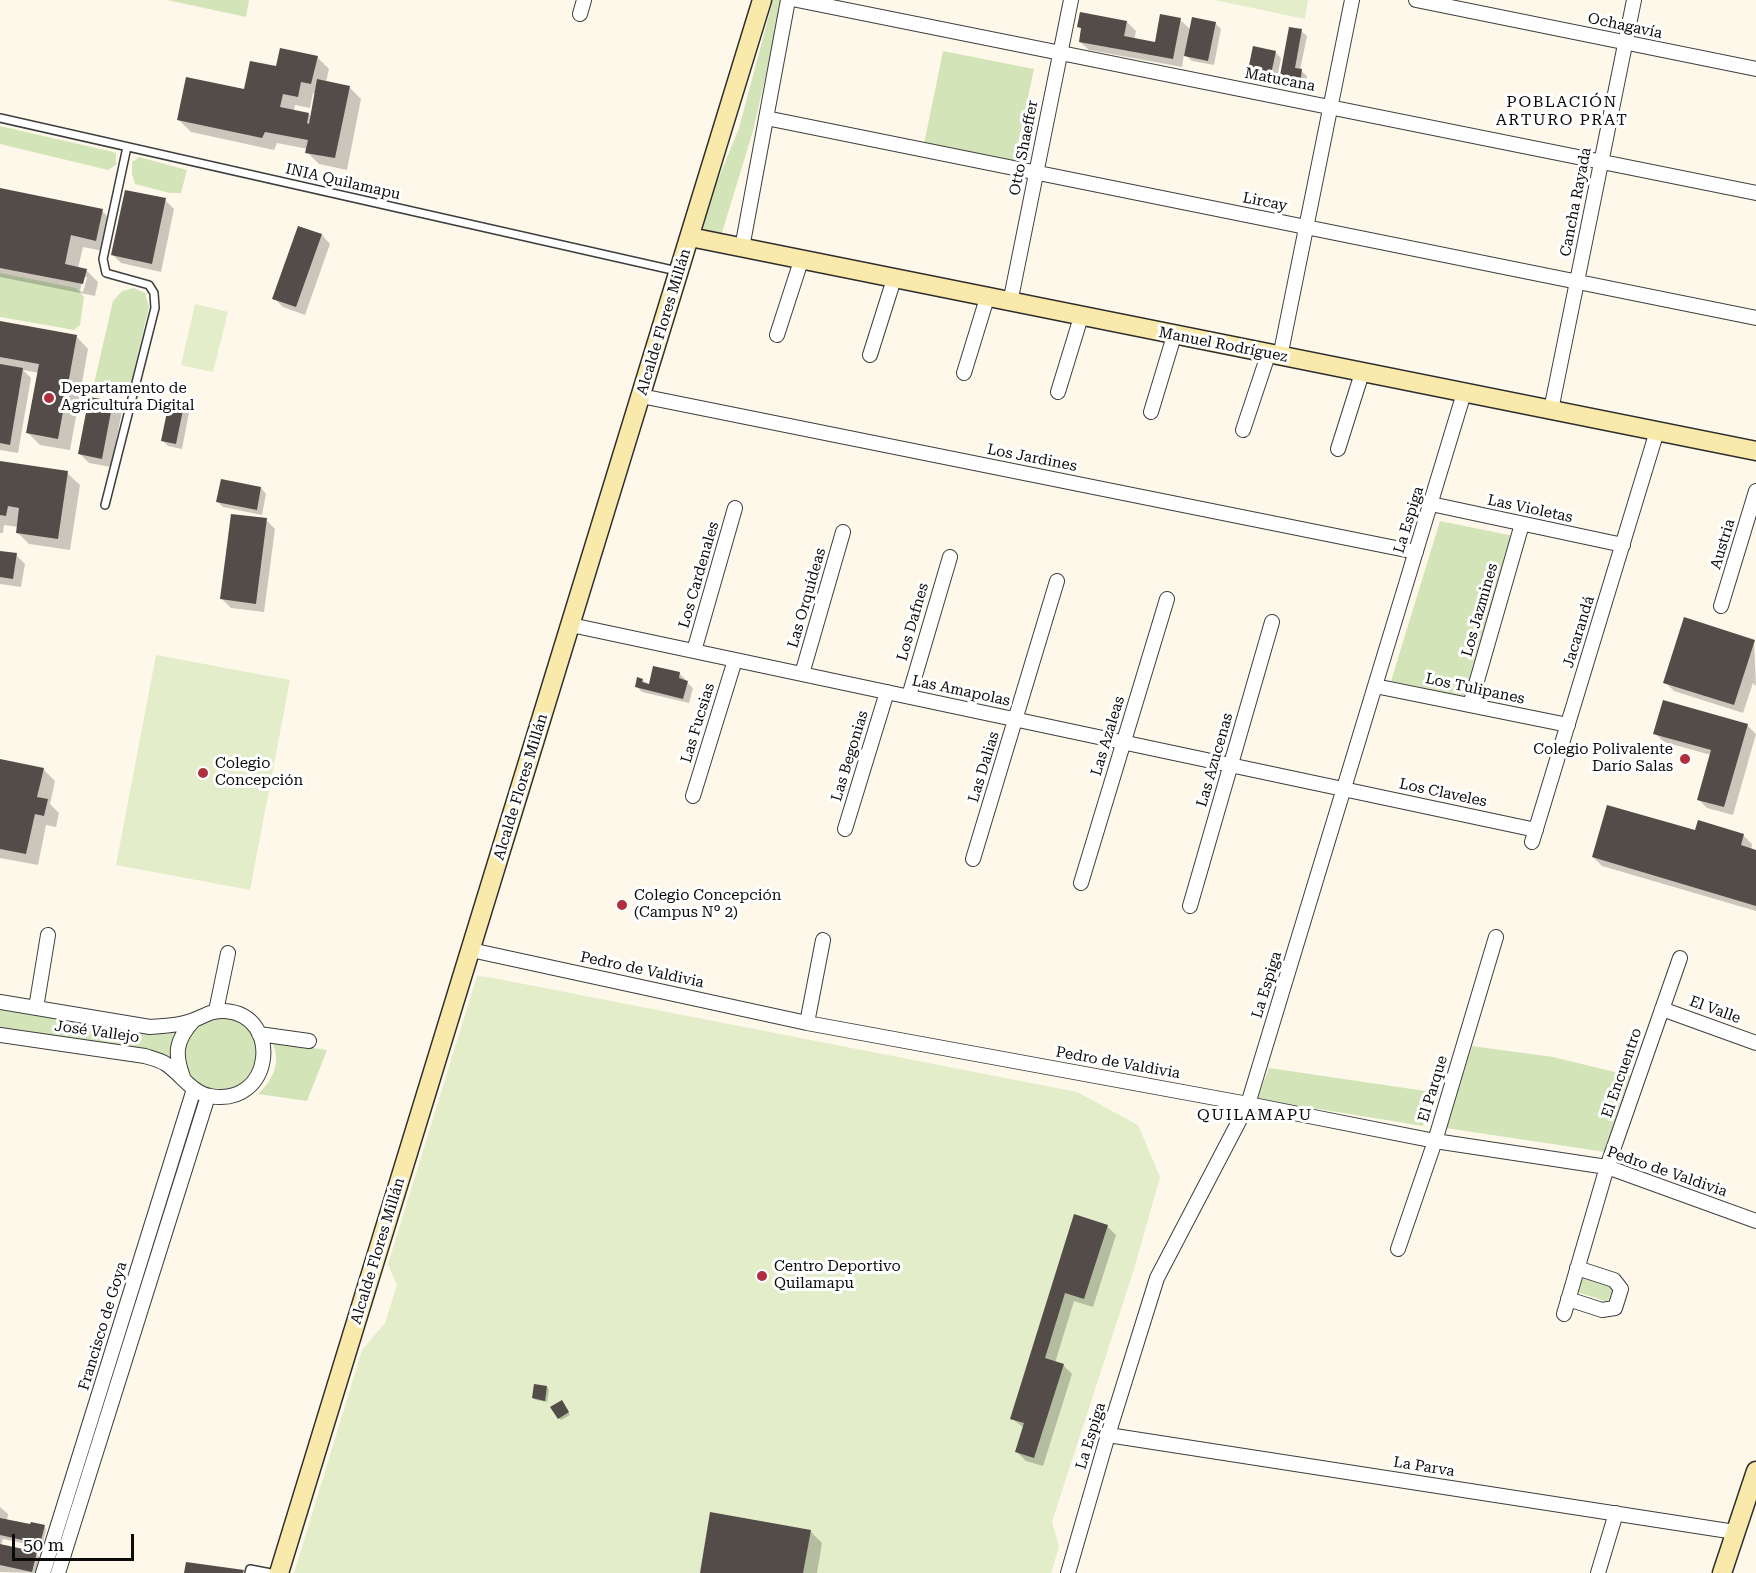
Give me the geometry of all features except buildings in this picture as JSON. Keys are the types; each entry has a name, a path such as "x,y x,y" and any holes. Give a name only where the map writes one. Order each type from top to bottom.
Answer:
{"street":[{"path":"580,14 585,0"},
{"name":"Alcalde Flores Millán","path":"279,1573 762,0"},
{"path":"742,248 788,0"},
{"name":"Matucana","path":"796,0 1756,193"},
{"name":"Otto Shaeffer","path":"1010,303 1071,0"},
{"path":"1243,430 1274,356 1306,227 1352,0"},
{"name":"Ochagavía","path":"1416,0 1756,69"},
{"name":"Cancha Rayada","path":"1551,410 1634,0"},
{"name":"Lircay","path":"766,118 1756,318"},
{"name":"Manuel Rodríguez","path":"690,237 1174,336 1756,451"},
{"path":"777,335 801,261"},
{"path":"870,355 894,279"},
{"path":"964,373 987,298"},
{"path":"1058,392 1081,317"},
{"path":"1151,412 1174,336"},
{"path":"1338,449 1362,373"},
{"name":"La Espiga","path":"1068,1573 1157,1278 1248,1104 1464,393"},
{"name":"Los Jardines","path":"641,396 1416,552"},
{"name":"Jacarandá","path":"1534,836 1657,431"},
{"name":"Austria","path":"1721,606 1756,491"},
{"name":"Las Violetas","path":"1431,504 1623,545"},
{"name":"Los Cardenales","path":"694,651 735,508"},
{"name":"Los Jazmines","path":"1470,705 1522,524"},
{"name":"Las Orquídeas","path":"802,674 843,532"},
{"name":"Los Dafnes","path":"909,696 950,557"},
{"name":"Las Dalias","path":"974,858 1057,581"},
{"name":"Las Azaleas","path":"1081,883 1167,599"},
{"name":"Las Azucenas","path":"1190,906 1272,622"},
{"name":"Las Amapolas","path":"571,625 1344,789"},
{"name":"Las Fucsias","path":"693,796 735,660"},
{"name":"Los Tulipanes","path":"1375,686 1568,725"},
{"name":"Las Begonias","path":"845,829 887,692"},
{"name":"Los Claveles","path":"1344,789 1534,836"},
{"name":"José Vallejo","path":"36,1008 48,934"},
{"name":"El Parque","path":"1398,1249 1435,1141 1496,937"},
{"path":"807,1023 823,940"},
{"name":"Pedro de Valdivia","path":"471,950 807,1023 1248,1104 1435,1141 1607,1167 1756,1221"},
{"path":"208,1096 226,1098 243,1092 256,1080 264,1064 264,1046 257,1029 244,1017 227,1011 216,1011 228,953"},
{"name":"El Encuentro","path":"1564,1314 1607,1167 1680,958"},
{"name":"José Vallejo","path":"0,1002 150,1027 171,1026 193,1021 209,1012 216,1011"},
{"name":"El Valle","path":"1662,1009 1755,1040"},
{"path":"183,1077 178,1063 177,1047 183,1032 193,1021"},
{"path":"259,1034 309,1041"},
{"name":"José Vallejo","path":"0,1035 144,1056 165,1063 194,1089 208,1096"},
{"name":"Francisco de Goya","path":"43,1573 194,1089"},
{"name":"Francisco de Goya","path":"58,1573 208,1096"},
{"path":"1568,1299 1602,1310 1615,1308 1622,1289 1614,1280 1577,1268"},
{"name":"La Parva","path":"1108,1435 1735,1532"},
{"path":"1722,1573 1756,1471"},
{"path":"1598,1573 1616,1513"}],"lane":[{"name":"INIA Quilamapu","path":"0,118 679,272"},
{"path":"105,505 155,308 154,293 149,285 106,273 103,259 127,147"},
{"path":"249,1573 250,1569 271,1573"}],"green space":[{"path":"167,0 249,0 246,17"},
{"path":"773,0 783,0 753,131 721,236 697,231 739,128"},
{"path":"1215,0 1308,0 1305,19"},
{"path":"943,51 1034,69 1014,163 924,144"},
{"path":"0,126 116,153 116,165 108,170 0,144"},
{"path":"139,157 187,170 181,193 170,193 135,184 132,162"},
{"path":"0,273 76,288 84,297 80,325 74,330 0,317"},
{"path":"134,288 145,293 149,307 128,395 93,388 113,301 122,291"},
{"path":"195,304 228,312 213,372 181,365"},
{"path":"1440,521 1514,536 1464,696 1391,681"},
{"name":"Colegio Concepción","path":"156,655 290,680 250,890 116,865"},
{"name":"Centro Deportivo Quilamapu","path":"477,976 1077,1092 1138,1125 1160,1177 1135,1266 1052,1522 1059,1547 1051,1573 294,1573 362,1350 385,1323 397,1285 388,1264"},
{"path":"0,1009 139,1034 167,1034 185,1029 177,1070 161,1060 0,1033"},
{"path":"226,1016 241,1021 253,1033 259,1048 259,1064 240,1089 210,1092 198,1087 190,1080 183,1062 184,1042 198,1023 210,1018"},
{"path":"272,1042 327,1050 307,1101 258,1094 272,1077 276,1064"},
{"path":"1472,1046 1553,1057 1631,1076 1605,1152 1446,1128"},
{"path":"1269,1068 1432,1092 1423,1126 1257,1099"},
{"path":"1582,1277 1613,1287 1608,1302 1577,1292"}],"place":[{"name":"Departamento de Agricultura Digital","path":"49,398"},
{"name":"Colegio Polivalente Darío Salas","path":"1685,759"},
{"name":"Colegio Concepción","path":"203,773"},
{"name":"Colegio Concepción (Campus N° 2)","path":"622,905"},
{"name":"Centro Deportivo Quilamapu","path":"762,1276"}],"district":[{"name":"POBLACIÓN ARTURO PRAT","path":"1562,111"},
{"name":"QUILAMAPU","path":"1255,1115"}]}
